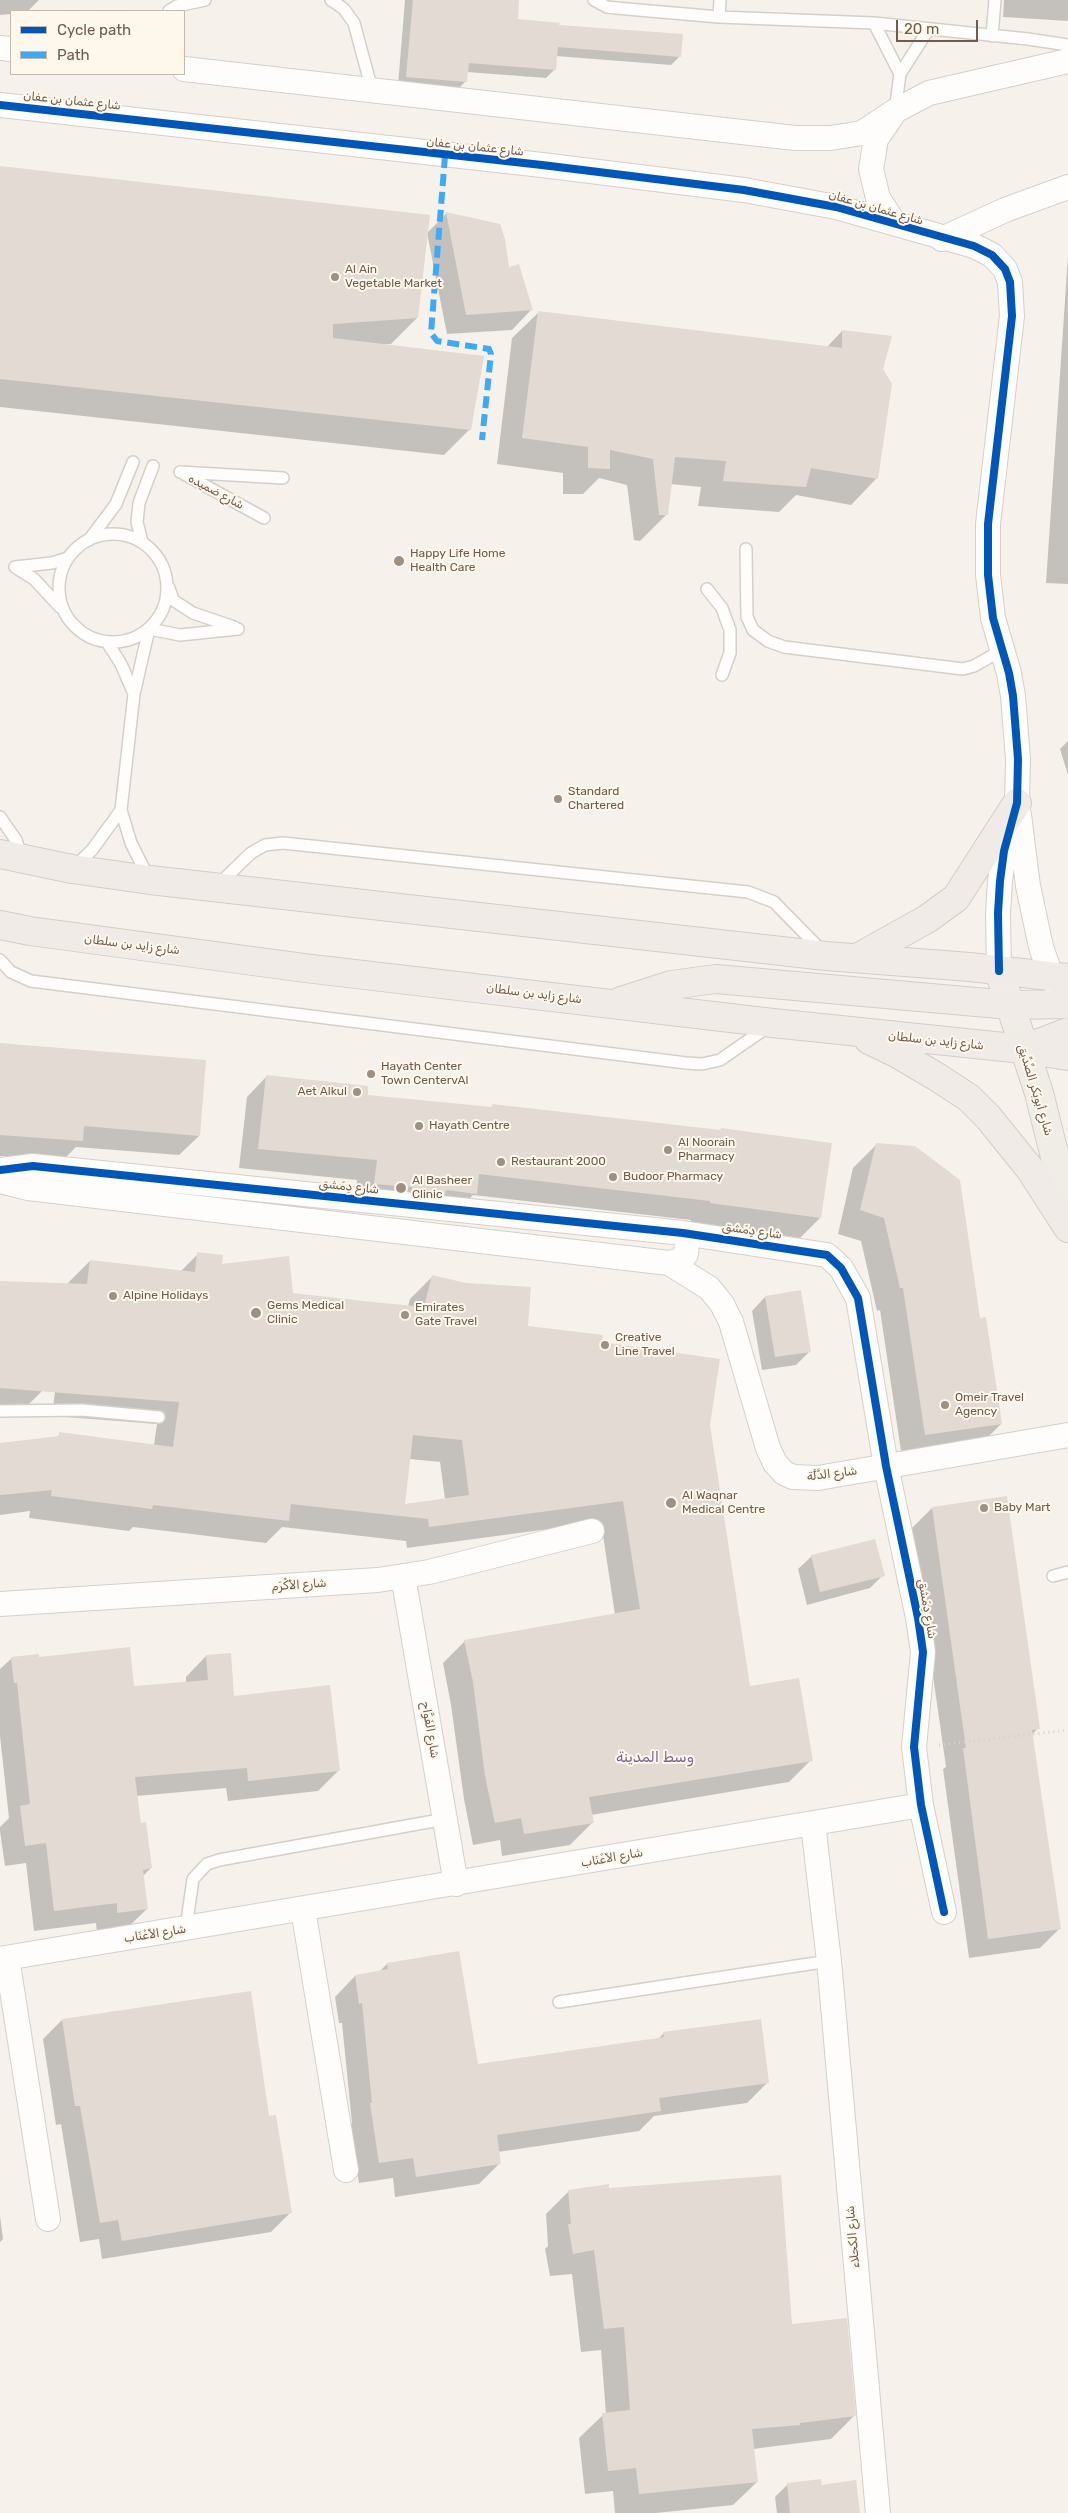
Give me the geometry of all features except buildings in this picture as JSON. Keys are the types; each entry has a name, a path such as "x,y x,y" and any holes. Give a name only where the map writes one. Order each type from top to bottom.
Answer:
{"highway":[{"path":"857,958 927,919 956,898 1017,803"},
{"path":"11,857 72,869 150,880 217,886 826,956 1060,977"},
{"name":"شارع زايد بن سلطان","path":"0,925 30,931 295,966 773,1023 1023,1049 1068,1056"},
{"path":"999,971 1062,1003 1068,1024"},
{"path":"612,1004 671,985 716,979 1010,1005 1062,1003"},
{"path":"850,1031 898,1054 969,1098 988,1116 1011,1144 1068,1228"},
{"path":"1023,1049 1068,1032"}],"main road":[{"name":"شارع أبوبَكر الصِّدِّيق","path":"999,971 1039,1093 1068,1209"}],"street":[{"path":"185,68 795,138 830,138 862,132 929,94 1068,61"},
{"name":"شارع عثمان بن عفان","path":"0,105 542,165 744,190 836,207 942,239 974,246 992,255 1005,269 1010,282 1012,316 988,524 988,575 993,618 1009,673 1016,723 1017,803"},
{"path":"894,223 878,198 871,169 876,139 896,111"},
{"path":"942,239 1005,210 1068,187"},
{"path":"999,971 998,913 1000,881 1004,851 1017,803"},
{"path":"1017,803 1028,886 1042,947 1060,977 1062,1003"},
{"name":"شارع دِمَشق","path":"0,1170 33,1166 683,1232 827,1255 841,1268 858,1298 886,1466 911,1578 923,1652 914,1747 921,1805 944,1912"},
{"path":"0,1181 28,1188 668,1263 681,1260 686,1254 687,1243 683,1232"},
{"name":"شارع الدَّلَّة","path":"668,1263 708,1288 722,1304 731,1322 768,1448 775,1463 784,1472 793,1477 818,1478 1068,1435"},
{"name":"شارع الأَكْرَم","path":"0,1604 351,1582 402,1576 429,1572 592,1531"},
{"name":"شارع الفَوَّاح","path":"402,1576 456,1884"},
{"name":"شارع الأَعْنَاب","path":"48,2218 4,1959 921,1805"},
{"name":"شارع الكحلاء","path":"813,1824 829,1961 878,2513"},
{"path":"303,1909 346,2170"}],"lane":[{"path":"171,10 177,6 205,0"},
{"path":"331,0 344,9 354,23 372,90"},
{"path":"594,0 607,7 719,17 874,23 1068,45"},
{"path":"719,17 720,0"},
{"path":"992,36 995,0"},
{"path":"874,23 900,74"},
{"path":"896,111 900,74 928,30"},
{"path":"65,612 60,599 59,585 62,571 68,558 77,548 89,540 116,504 133,462"},
{"path":"142,542 137,522 139,502 153,466"},
{"name":"شارع ضميده","path":"264,518 180,472 284,478"},
{"path":"89,540 116,534 142,542 156,554 164,569 173,600 193,612 238,628 180,635 149,629"},
{"path":"746,549 747,617 753,630 768,640 784,647 962,669 974,666 1002,650"},
{"path":"68,558 52,563 15,567 39,583 76,627 90,637 107,642 129,640 149,629 160,617 166,602 168,586"},
{"path":"707,589 722,608 730,630 730,653 722,675"},
{"path":"149,629 134,694 121,810 131,843 150,880"},
{"path":"107,642 121,664 134,694"},
{"path":"72,869 92,850 121,810"},
{"path":"0,817 16,840 11,857"},
{"path":"217,886 251,853 265,845 283,843 748,892 774,902 826,956"},
{"path":"0,960 11,972 31,981 686,1063 702,1064 720,1060 773,1023"},
{"path":"0,1412 82,1410 159,1417"},
{"path":"1053,1576 1068,1572"},
{"path":"186,1928 193,1879 207,1864 219,1860 445,1819"},
{"path":"559,2002 829,1961"}],"path":[{"path":"914,1747 1068,1730"}],"marked path":[{"path":"445,156 431,333 437,341 489,349 491,354 482,440"}],"cycle path":[{"path":"0,105 542,165 744,190 836,207 974,246 992,255 1005,269 1010,282 1012,316 988,524 988,575 993,618 1009,673 1013,696 1018,759 1017,803 1004,851 1000,881 998,913 999,971"},
{"path":"0,1170 33,1166 683,1233 827,1255 841,1268 858,1298 886,1466 918,1618 923,1652 914,1747 921,1805 944,1912"}],"place":[{"name":"Al Ain Vegetable Market","path":"335,277"},
{"name":"Happy Life Home Health Care","path":"399,561"},
{"name":"Standard Chartered","path":"558,799"},
{"name":"Hayath Center Town CentervAl","path":"371,1074"},
{"name":"Aet Alkul","path":"357,1092"},
{"name":"Hayath Centre","path":"419,1126"},
{"name":"Al Noorain Pharmacy","path":"668,1150"},
{"name":"Restaurant 2000","path":"501,1162"},
{"name":"Budoor Pharmacy","path":"613,1177"},
{"name":"Al Basheer Clinic","path":"401,1188"},
{"name":"Alpine Holidays","path":"113,1296"},
{"name":"Gems Medical Clinic","path":"256,1313"},
{"name":"Emirates Gate Travel","path":"405,1315"},
{"name":"Creative Line Travel","path":"605,1345"},
{"name":"Omeir Travel Agency","path":"945,1405"},
{"name":"Al Waqnar Medical Centre","path":"671,1503"},
{"name":"Baby Mart","path":"984,1508"}],"district":[{"name":"وسط المدينة","path":"655,1758"}]}
